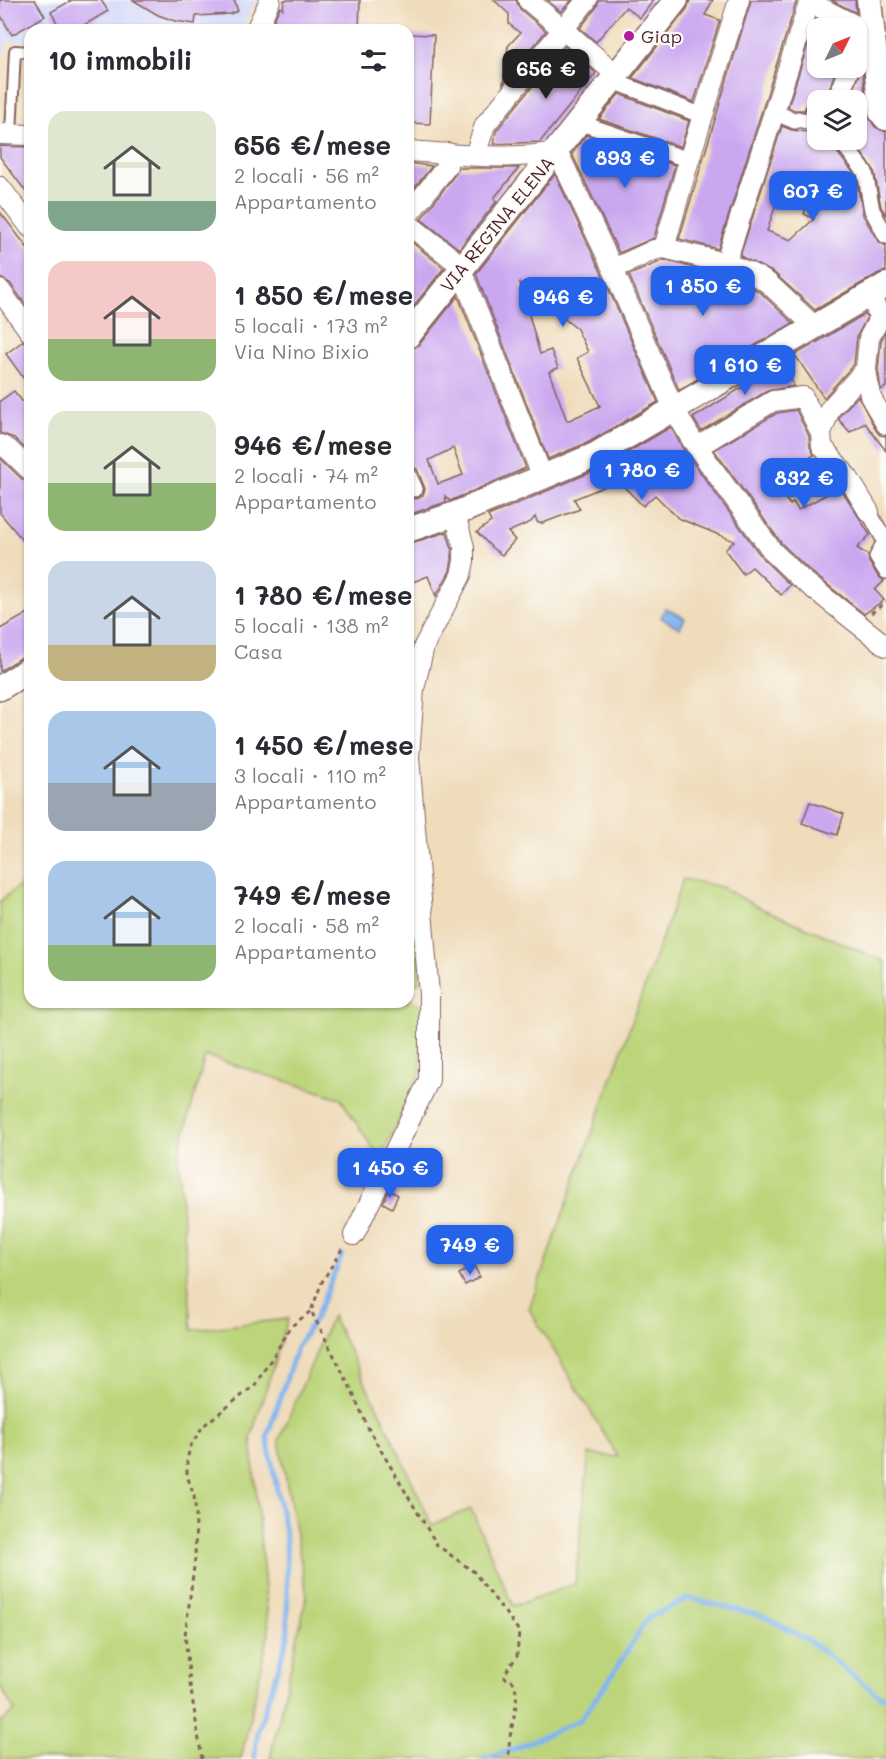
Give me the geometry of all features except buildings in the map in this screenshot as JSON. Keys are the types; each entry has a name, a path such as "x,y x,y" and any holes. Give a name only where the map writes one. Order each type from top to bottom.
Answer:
{"street":[{"path":"259,24 270,0"},
{"path":"528,0 563,29 613,77 703,116"},
{"path":"475,155 485,125 587,0"},
{"name":"VIA REGINA ELENA","path":"414,328 676,0"},
{"path":"664,248 689,159 740,0"},
{"path":"869,0 884,112"},
{"path":"725,265 810,1 841,18"},
{"path":"774,112 795,121 798,119 807,121"},
{"path":"578,122 689,159"},
{"path":"848,150 865,171 872,210 886,236"},
{"path":"414,151 475,155 539,155 555,152 561,159 613,269 674,409 697,447 773,552 800,578 886,646"},
{"path":"414,207 447,166 448,153"},
{"path":"0,187 24,219"},
{"path":"414,229 462,268 543,478"},
{"path":"613,269 654,250 664,248 725,265 759,277 768,283 814,326"},
{"path":"0,290 24,324"},
{"path":"414,528 455,514 595,455 878,290 880,317 878,335 866,369 830,409 821,433"},
{"path":"866,369 870,396 886,424"},
{"path":"697,447 773,401 803,397 821,433 822,446 849,478 885,540 877,557 886,571"},
{"path":"0,445 8,449 24,464"},
{"path":"414,689 424,646 461,575 464,547 455,514"},
{"path":"0,688 24,673"},
{"path":"354,1235 429,1080 429,994 414,816"}],"lane":[{"path":"14,134 15,51 24,52"}],"path":[{"path":"202,1759 185,1635 195,1559 196,1514 186,1461 190,1447 203,1426 255,1385 289,1328 311,1311 322,1282 338,1255 354,1235"},
{"path":"311,1311 370,1432 437,1545 474,1572 519,1631 517,1656 506,1672 505,1678 511,1679 515,1684 515,1714 509,1733 510,1759"}],"shaded area":[{"path":"0,0 255,0 245,24 24,24 24,42 6,41 5,56 0,55"}],"green space":[{"path":"683,879 722,887 756,906 886,962 886,1759 270,1759 307,1595 279,1440 332,1316 432,1525 471,1509 513,1606 575,1584 589,1454 618,1457 529,1309"},
{"path":"24,883 24,1008 414,1008 414,1001 422,1007 421,1072 380,1159 340,1098 205,1056 178,1157 192,1330 288,1319 251,1437 269,1632 241,1759 0,1759 0,1723 15,1711 0,1686 0,901"},
{"path":"414,896 421,981 414,984"}],"water":[{"path":"665,608 685,618 680,628 661,618"}],"waterway":[{"path":"254,1759 258,1731 288,1637 286,1538 267,1437 297,1347 315,1319 342,1255"},
{"path":"484,1759 512,1750 580,1720 609,1680 648,1618 688,1598 763,1616 808,1640 881,1697 886,1695"}],"place":[{"name":"Giap","path":"629,36"}]}
